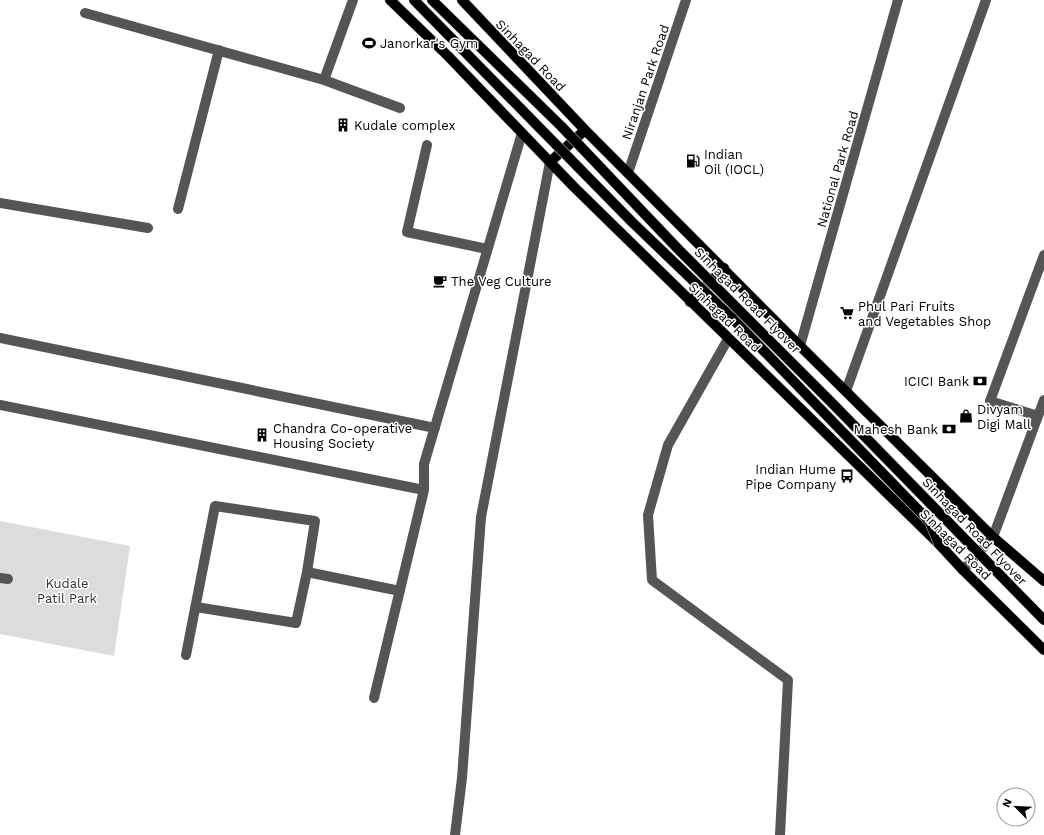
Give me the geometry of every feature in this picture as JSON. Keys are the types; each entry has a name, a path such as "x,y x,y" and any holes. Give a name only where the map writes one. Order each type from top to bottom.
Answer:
{"main road":[{"name":"Sinhagad Road","path":"390,0 448,56 550,162 690,302 939,544 963,570 1044,650"},
{"name":"Sinhagad Road Flyover","path":"414,0 632,222 731,317 930,522 939,544"},
{"name":"Sinhagad Road Flyover","path":"432,0 561,126 680,250 850,421 1044,620"},
{"name":"Sinhagad Road","path":"462,0 585,130 800,346 993,537 1044,581"},
{"path":"550,162 585,130"},
{"path":"690,302 724,268"}],"street":[{"path":"324,80 353,0"},
{"name":"Niranjan Park Road","path":"628,173 686,0"},
{"name":"National Park Road","path":"800,346 898,0"},
{"path":"846,391 986,0"},
{"path":"85,13 324,80 400,108"},
{"path":"178,209 219,50"},
{"path":"374,698 424,490 424,464 522,133"},
{"path":"427,146 407,232 487,249"},
{"path":"455,835 462,778 481,517 550,162"},
{"path":"0,203 148,228"},
{"path":"1038,416 990,400 1044,255"},
{"path":"0,338 435,428"},
{"path":"728,339 668,444 648,515 652,580 788,680 780,835"},
{"path":"963,570 993,537 1044,400"},
{"path":"0,405 424,490"},
{"path":"186,655 215,506 315,522 307,572 296,623 196,607"},
{"path":"307,572 400,591"}],"green space":[{"name":"Kudale Patil Park","path":"0,521 130,546 114,656 0,634"}],"place":[{"name":"Janorkar's Gym","path":"369,43"},
{"name":"Kudale complex","path":"343,125"},
{"name":"Indian Oil (IOCL)","path":"693,161"},
{"name":"The Veg Culture","path":"440,281"},
{"name":"Phul Pari Fruits and Vegetables Shop","path":"847,313"},
{"name":"ICICI Bank","path":"980,381"},
{"name":"Divyam Digi Mall","path":"966,416"},
{"name":"Mahesh Bank","path":"949,429"},
{"name":"Chandra Co-operative Housing Society","path":"262,435"},
{"name":"Indian Hume Pipe Company","path":"847,476"}]}
